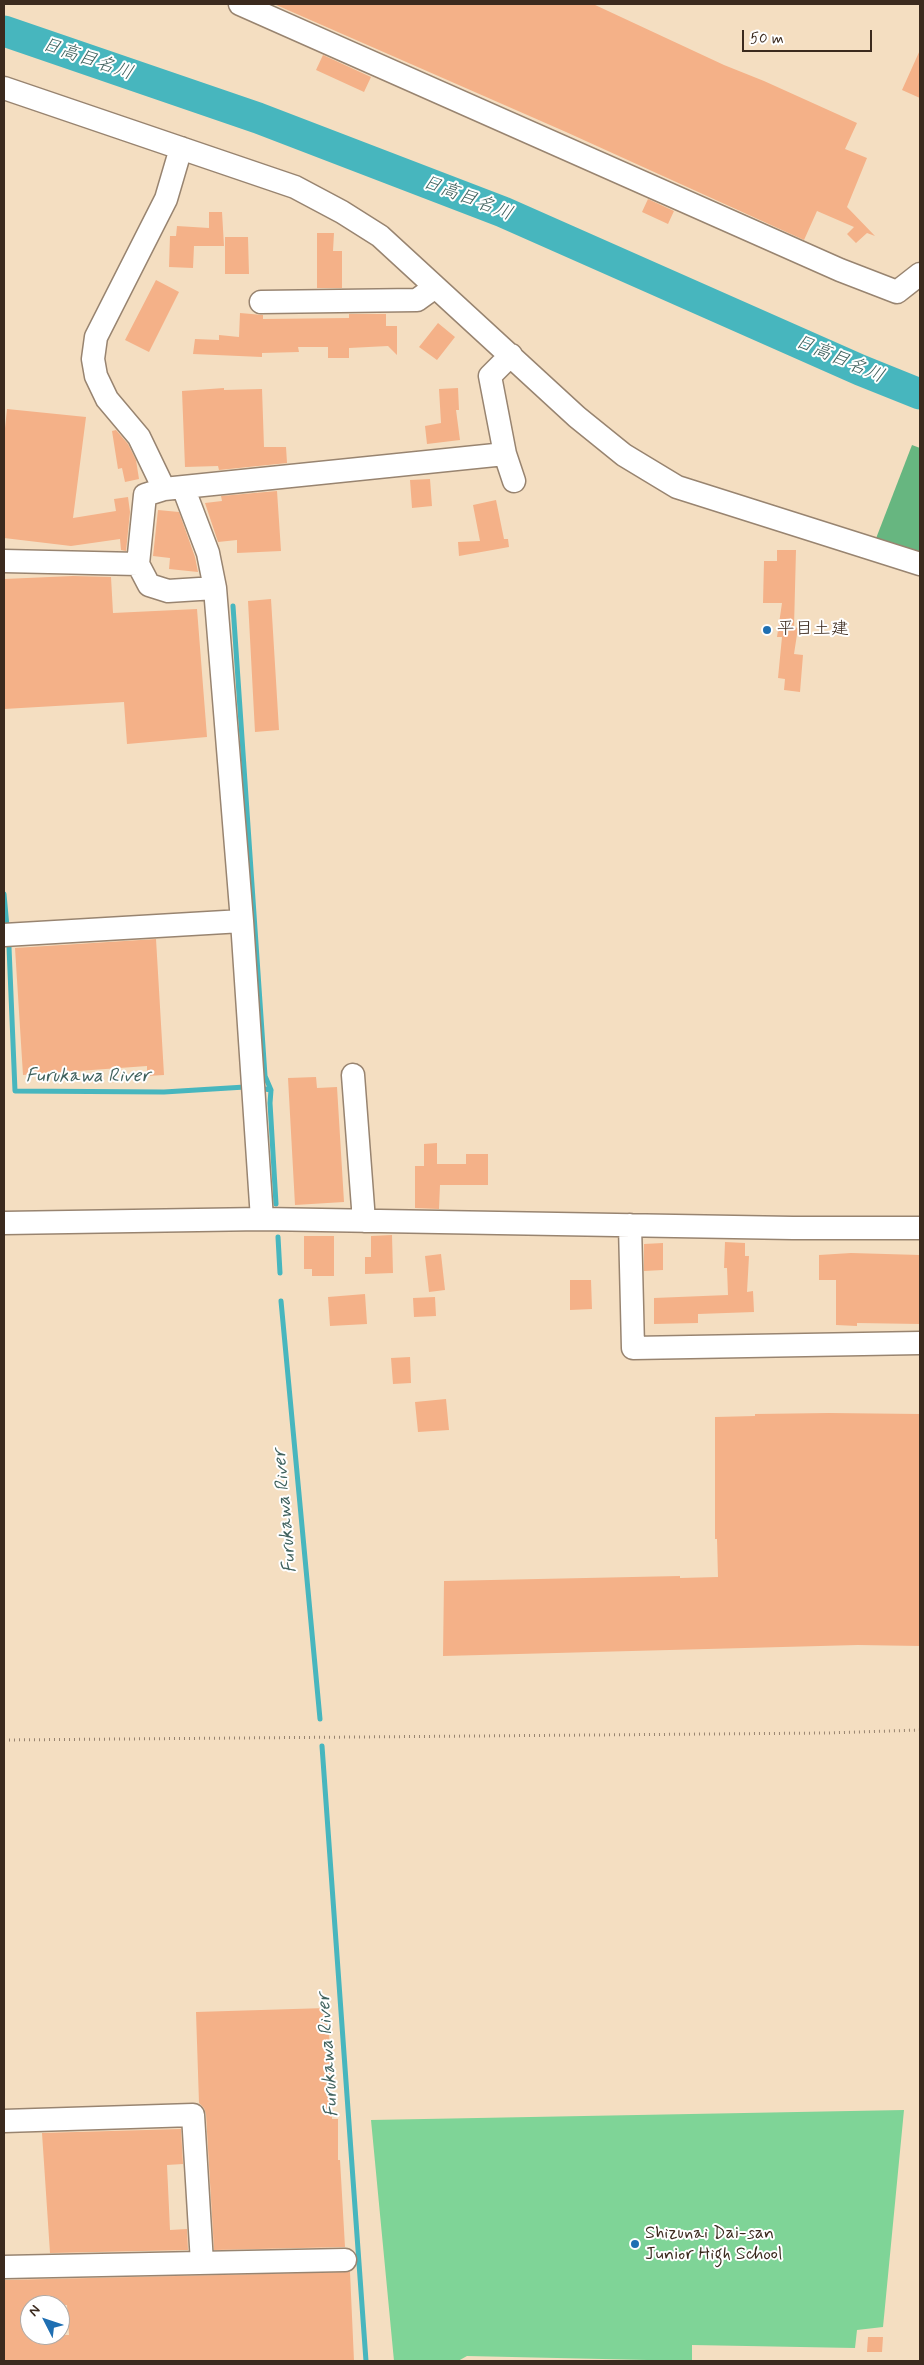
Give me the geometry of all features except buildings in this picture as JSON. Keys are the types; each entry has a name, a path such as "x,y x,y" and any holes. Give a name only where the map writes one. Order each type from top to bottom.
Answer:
{"street":[{"path":"240,4 848,274 897,292 920,274"},
{"path":"4,88 295,187 342,212 380,236 578,417 624,455 677,487 920,564"},
{"path":"181,148 166,199 96,337 93,359 96,376 107,399 139,437 174,488 208,553 215,588 242,921 262,1219"},
{"path":"261,302 417,300 435,287"},
{"path":"511,355 490,376 505,454 514,481"},
{"path":"215,588 168,591 150,585 138,564 145,495 174,488 505,454"},
{"path":"4,561 138,564"},
{"path":"4,935 242,921"},
{"path":"353,1075 364,1220"},
{"path":"4,1223 262,1219 793,1228 920,1228"},
{"path":"630,1224 633,1348 920,1344"},
{"path":"4,2121 193,2115 202,2263"},
{"path":"4,2267 345,2260"}],"path":[{"path":"4,1740 807,1733 920,1730"}],"green space":[{"path":"912,445 920,448 920,556 875,541"},
{"name":"Shizunai Dai-san Junior High School","path":"904,2110 883,2327 857,2330 855,2348 692,2345 692,2361 467,2356 458,2361 394,2361 371,2120"}],"waterway":[{"name":"日高目名川","path":"4,31 258,118 503,212 860,370 920,394"},
{"path":"233,606 265,1076 271,1090"},
{"name":"Furukawa River","path":"4,894 7,927"},
{"name":"Furukawa River","path":"9,947 15,1091 164,1092 245,1087"},
{"name":"Furukawa River","path":"265,1089 271,1090 270,1103 276,1204"},
{"name":"Furukawa River","path":"278,1237 280,1273"},
{"name":"Furukawa River","path":"281,1301 320,1719"},
{"name":"Furukawa River","path":"322,1746 366,2361"}],"place":[{"name":"平目土建","path":"767,630"},
{"name":"Shizunai Dai-san Junior High School","path":"635,2244"}]}
